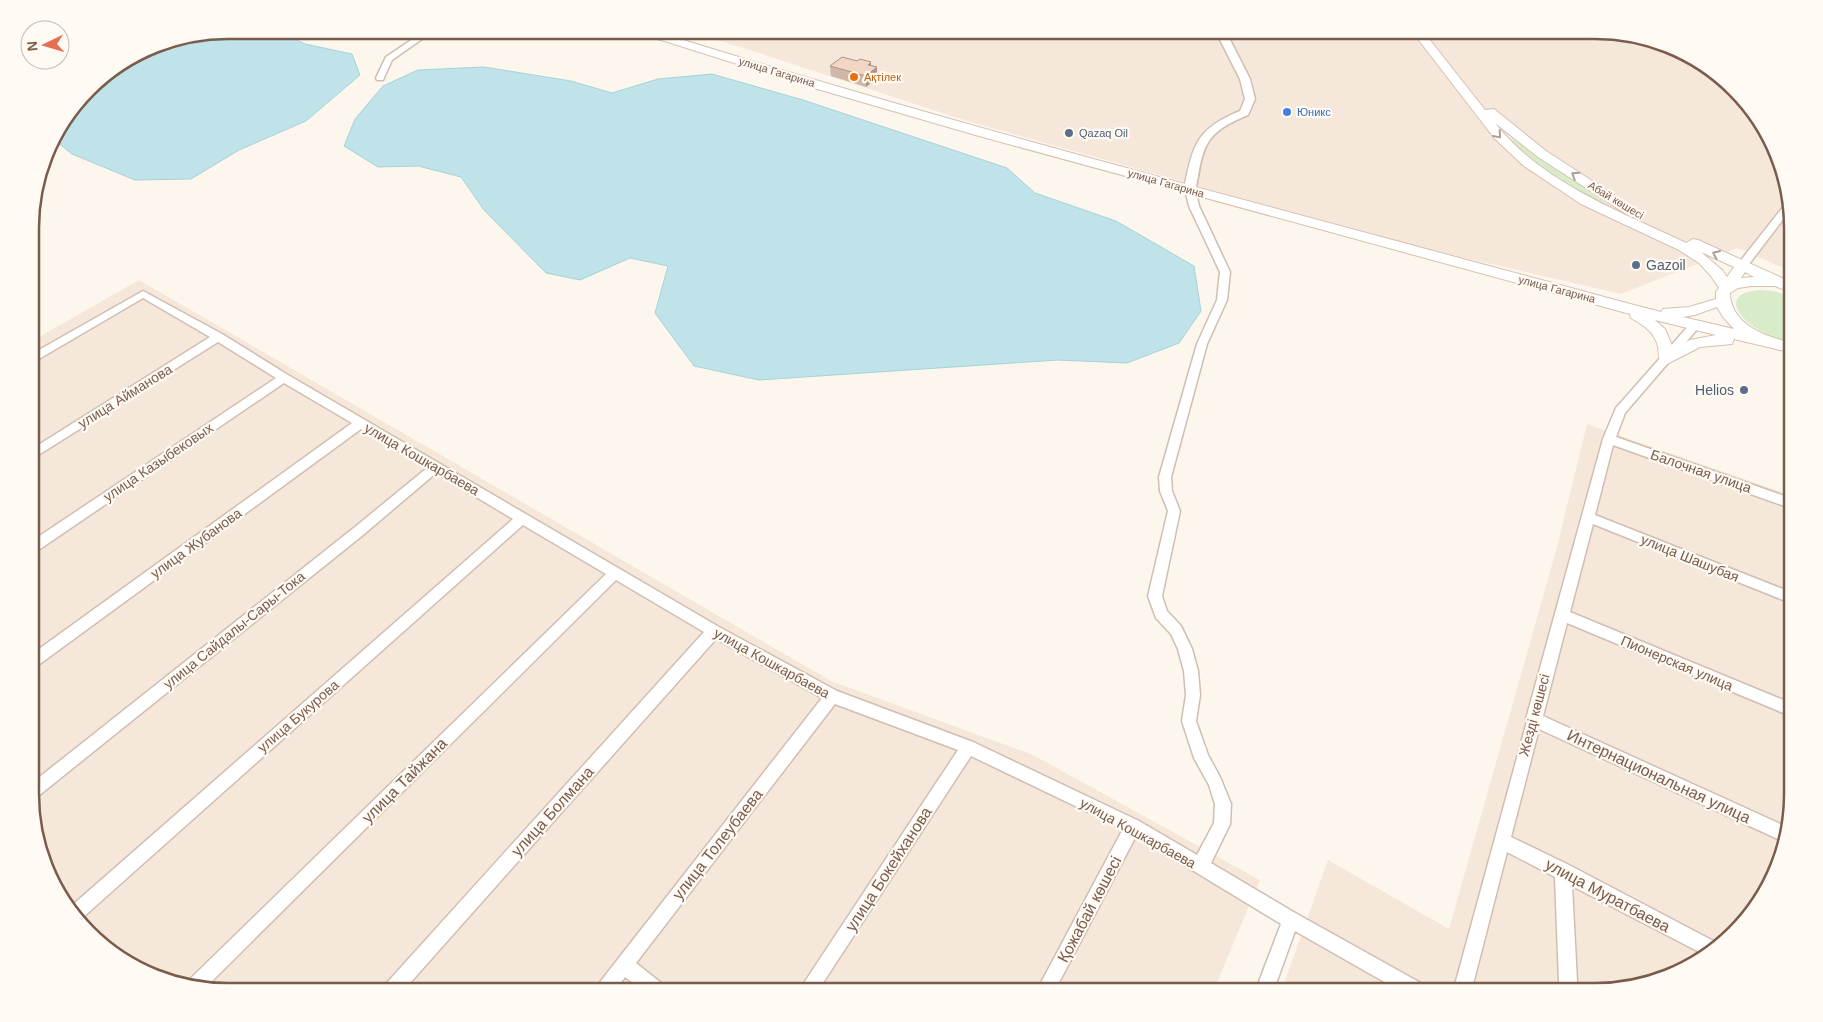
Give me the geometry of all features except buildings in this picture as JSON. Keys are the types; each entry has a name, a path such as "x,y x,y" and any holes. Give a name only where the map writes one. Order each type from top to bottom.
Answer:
{"main road":[{"name":"улица Гагарина","path":"685,39 901,110 1618,306 1784,347"},
{"name":"Абай көшесі","path":"1423,39 1499,136 1528,163 1586,201 1684,247 1704,260 1717,273 1721,294"},
{"name":"Абай көшесі","path":"1458,82 1518,137 1590,185 1639,215 1784,285"},
{"path":"1695,325 1742,266"},
{"path":"1618,306 1677,313 1690,312 1721,294 1735,283 1747,281 1784,286"},
{"path":"1721,294 1721,301 1725,310 1733,320 1746,330 1784,346"},
{"path":"1618,306 1642,318 1661,333 1667,346 1667,359"},
{"path":"1667,359 1691,344 1709,339 1784,347"}],"street":[{"path":"380,78 389,59 417,39"},
{"path":"1200,866 1222,824 1224,804 1215,782 1201,758 1189,721 1193,695 1192,671 1185,649 1176,630 1161,614 1155,596 1174,511 1166,491 1165,477 1202,344 1222,300 1225,272 1194,206 1190,189 1195,160 1203,138 1226,120 1244,113 1250,99 1245,80 1224,39"},
{"path":"1742,266 1784,212"},
{"name":"улица Кошкарбаева","path":"39,355 143,294 714,631 832,696 968,747 1133,826 1291,920 1404,983"},
{"name":"Жезді көшесі","path":"1464,983 1533,719 1609,439 1620,412 1695,325"},
{"name":"улица Айманова","path":"39,451 218,337"},
{"name":"улица Казыбековых","path":"39,542 284,378"},
{"name":"улица Жубанова","path":"39,657 360,423"},
{"name":"Балочная улица","path":"1609,439 1784,501"},
{"name":"улица Сайдалы-Сары-Тока","path":"39,786 436,467"},
{"name":"улица Шашубая","path":"1587,517 1784,595"},
{"name":"улица Букурова","path":"79,910 523,518"},
{"name":"улица Тайжана","path":"200,981 616,573"},
{"name":"Пионерская улица","path":"1561,614 1784,707"},
{"name":"улица Болмана","path":"398,983 714,631"},
{"name":"улица Толеубаева","path":"609,983 832,696"},
{"name":"Интернациональная улица","path":"1533,719 1781,832"},
{"name":"улица Бокейханова","path":"813,983 968,747"},
{"name":"Қожабай көшесі","path":"1050,983 1133,826"},
{"name":"улица Муратбаева","path":"1502,841 1707,946"},
{"path":"1563,871 1568,983"},
{"path":"1267,983 1291,920"},
{"path":"624,965 647,983"}],"shaded area":[{"path":"713,39 1608,39 1632,42 1679,58 1710,78 1729,94 1759,133 1770,155 1781,191 1784,215 1784,268 1737,248 1621,294 1404,244 967,121"},
{"path":"139,280 831,681 1033,755 1260,880 1217,983 215,983 179,977 155,969 133,958 94,928 64,889 53,867 40,819 39,337"},
{"path":"1587,424 1784,493 1784,807 1778,843 1770,867 1759,889 1729,928 1710,944 1679,964 1632,980 1608,983 1284,983 1328,860 1449,929 1557,547"}],"green space":[{"path":"1509,140 1515,140 1599,196 1602,201 1594,201 1550,173"},
{"path":"1760,290 1784,294 1784,340 1763,332 1751,324 1739,312 1736,306 1737,300 1748,292"}],"water":[{"path":"215,39 295,39 305,44 352,54 360,75 306,121 239,150 191,179 135,180 72,154 58,143 78,113 94,94 133,64 155,53 179,45"},
{"path":"484,67 571,81 612,93 658,79 712,74 803,100 1007,168 1035,193 1116,221 1194,266 1201,311 1179,343 1127,363 1058,360 759,380 694,366 655,313 668,266 630,258 580,280 546,273 484,210 461,177 418,166 378,167 344,146 355,119 383,86 418,70"}],"place":[{"name":"Ақтілек","path":"854,77"},
{"name":"Юникс","path":"1287,112"},
{"name":"Qazaq Oil","path":"1069,133"},
{"name":"Gazoil","path":"1636,265"},
{"name":"Helios","path":"1744,390"}]}
